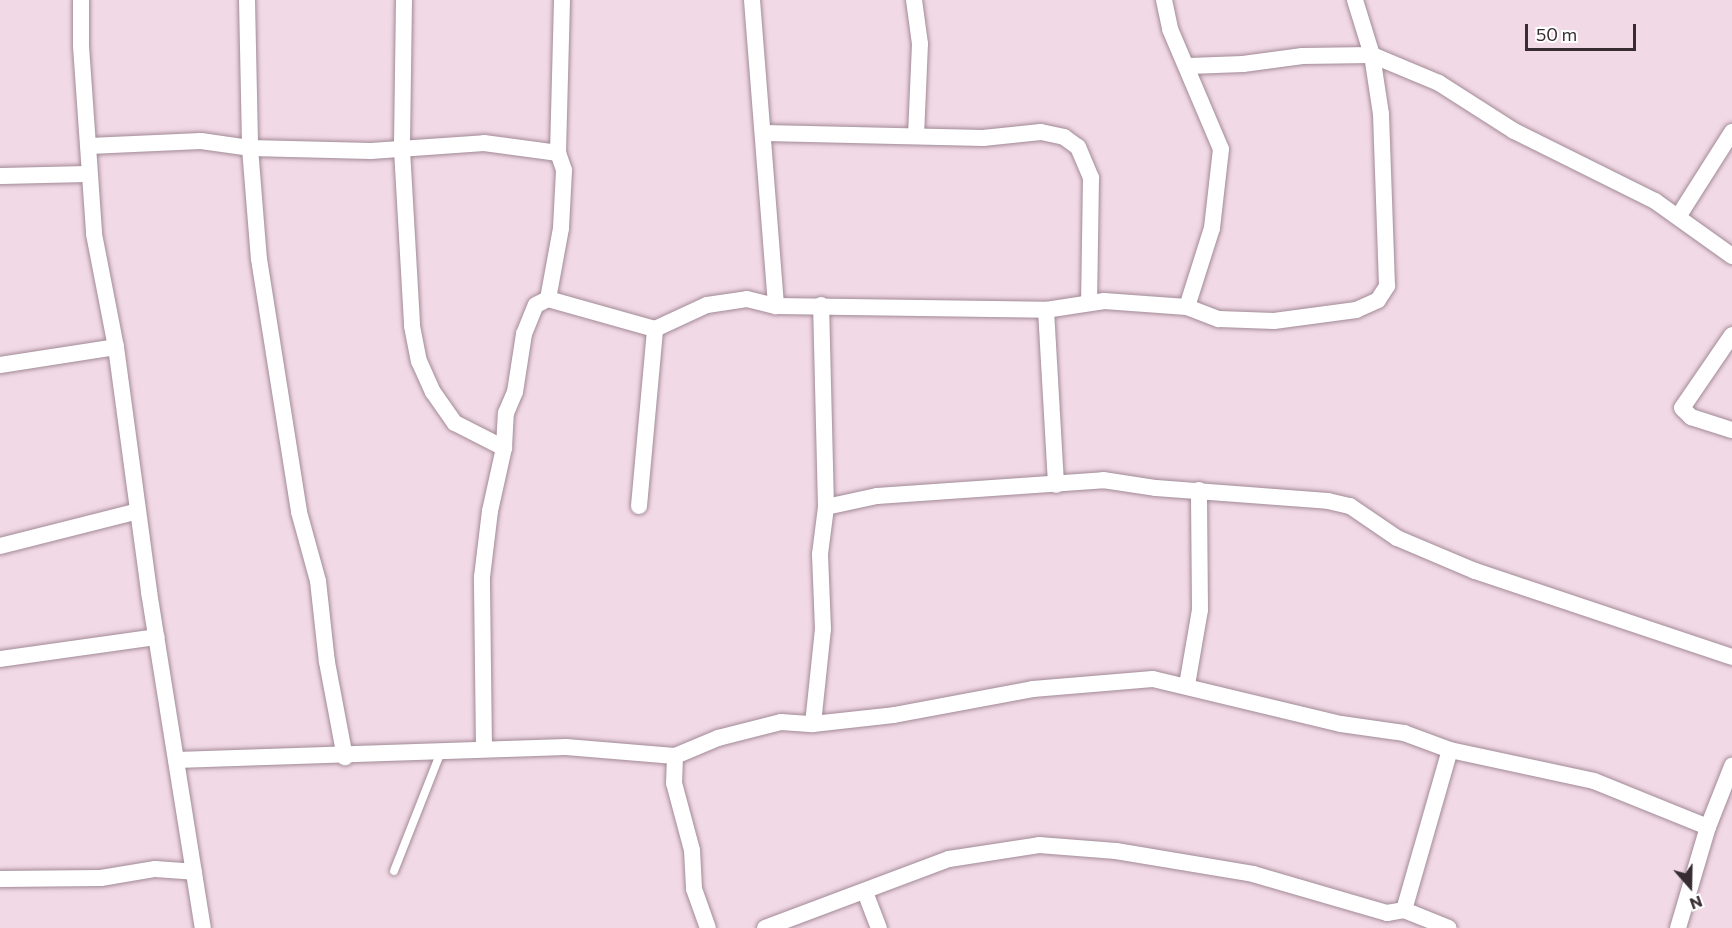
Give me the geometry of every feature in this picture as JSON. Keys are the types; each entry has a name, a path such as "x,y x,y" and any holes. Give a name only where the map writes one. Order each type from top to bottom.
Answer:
{"street":[{"path":"81,0 94,234 116,347 156,637 203,928"},
{"path":"247,0 250,148 259,259 299,512 318,581 327,662 345,757"},
{"path":"404,0 402,150 412,326 419,361 434,392 455,423 504,448"},
{"path":"548,299 561,228 564,170 558,153 562,0"},
{"path":"752,0 765,133 776,306"},
{"path":"914,0 920,44 916,136"},
{"path":"1164,0 1170,29 1189,66 1221,149 1212,228 1187,307"},
{"path":"484,749 482,577 497,467 504,448 506,413 514,392 524,334 536,305 548,299 655,329 707,305 747,299 776,306 1046,310 1089,300 1187,307 1219,319 1274,321 1356,310 1378,300 1387,286 1386,183 1381,114 1372,55 1354,0"},
{"path":"1189,66 1243,64 1302,56 1372,55 1439,83 1514,131 1678,217 1732,256"},
{"path":"765,133 983,138 1041,132 1064,137 1078,147 1088,169 1092,196 1089,300"},
{"path":"1678,217 1732,132"},
{"path":"88,146 201,141 250,148 402,150 484,143 558,153"},
{"path":"0,176 89,174"},
{"path":"813,724 823,629 820,554 826,507 820,305"},
{"path":"1046,310 1056,485"},
{"path":"639,506 655,329"},
{"path":"1732,335 1682,408 1691,417 1732,430"},
{"path":"0,365 116,347"},
{"path":"826,507 877,496 1103,480 1350,506 1397,538 1475,571 1732,657"},
{"path":"1188,685 1200,610 1199,490"},
{"path":"0,546 138,511"},
{"path":"0,660 156,637"},
{"path":"176,760 440,754 484,749 566,747 675,756 718,738 781,722 813,724 894,715 1094,682 1153,679 1188,685 1341,724 1404,733 1450,750 1594,781 1708,827"},
{"path":"1404,910 1450,750"},
{"path":"675,756 674,783 692,850 694,889 708,928"},
{"path":"1678,928 1708,827 1732,766"},
{"path":"765,928 950,859 1022,847 1074,845 1253,874 1388,913 1404,910 1449,928"},
{"path":"0,879 101,878 155,869 194,872"},
{"path":"865,892 879,928"}],"lane":[{"path":"394,871 440,754"}]}
